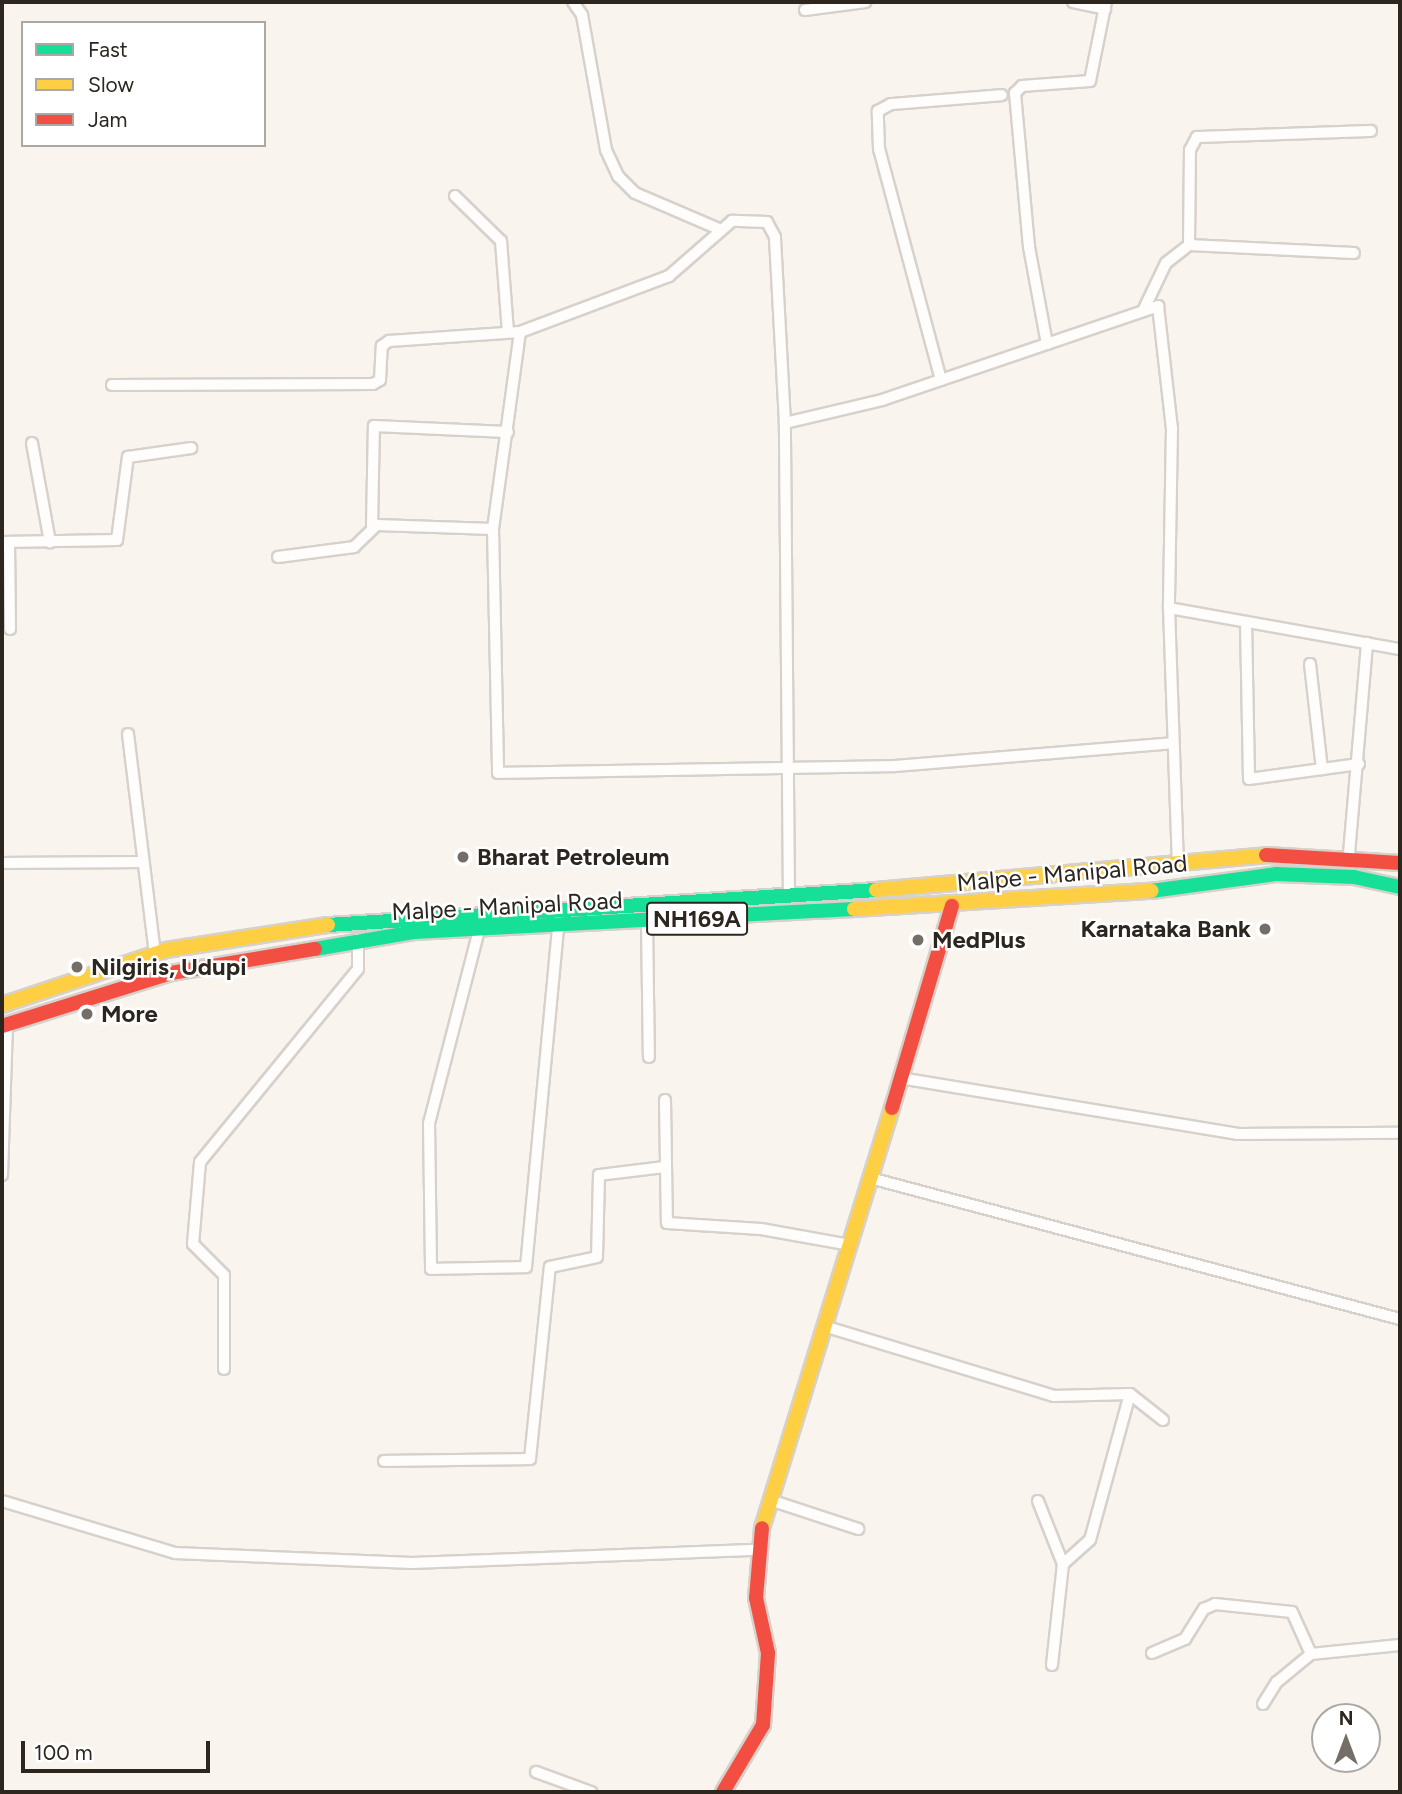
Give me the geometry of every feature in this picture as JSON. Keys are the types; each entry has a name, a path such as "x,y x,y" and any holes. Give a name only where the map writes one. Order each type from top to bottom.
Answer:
{"main road":[{"name":"Malpe - Manipal Road","path":"2,1005 155,953 349,922 789,897 1125,871 1275,854 1349,855 1400,863"},
{"path":"1125,871 1126,895"},
{"name":"Malpe - Manipal Road","path":"5,1026 149,978 358,939 478,930 1126,895 1276,874 1353,877 1400,887"},
{"path":"723,1792 763,1725 768,1654 756,1598 757,1550 770,1500 827,1327 952,906"}],"street":[{"path":"573,2 582,15 606,150 618,176 635,193 719,229"},
{"path":"804,10 865,2"},
{"path":"1047,344 1028,247 1015,93 1022,86 1090,81 1105,5 1073,2"},
{"path":"942,380 879,149 878,111 891,104 1002,95"},
{"path":"1189,244 1190,150 1198,137 1371,131"},
{"path":"455,196 501,241 514,332 508,432 493,530 498,773 784,769 1174,743"},
{"path":"112,386 373,384 380,380 384,343 514,332 669,276 704,252 719,229 740,219 761,220 772,229 785,423 784,769 789,897"},
{"path":"1143,312 1167,262 1189,244 1354,253"},
{"path":"785,423 942,380 1158,306 1172,428 1169,608 1178,866"},
{"path":"278,557 354,547 372,526 374,426 508,432"},
{"path":"32,443 50,542"},
{"path":"10,629 5,543 117,540 128,457 191,448"},
{"path":"372,526 493,530"},
{"path":"1169,608 1400,649"},
{"path":"1246,622 1249,779 1359,764"},
{"path":"1349,855 1359,764 1367,643"},
{"path":"1310,664 1322,769"},
{"path":"128,734 141,862 155,953"},
{"path":"2,863 141,862"},
{"path":"647,921 649,1057"},
{"path":"526,1267 558,926"},
{"path":"478,930 429,1123 431,1269 550,1267 595,1261 599,1175 664,1167"},
{"path":"224,1369 223,1275 193,1244 200,1162 358,969 358,939"},
{"path":"2,1175 5,1026"},
{"path":"900,1078 1238,1134 1400,1133"},
{"path":"665,1100 667,1223 761,1228 850,1245"},
{"path":"870,1178 1302,1288 1400,1319"},
{"path":"384,1461 530,1459 550,1267"},
{"path":"827,1327 1054,1396 1130,1394 1163,1420"},
{"path":"1063,1564 1090,1540 1130,1394"},
{"path":"770,1500 858,1529"},
{"path":"2,1501 187,1553 412,1563 757,1550"},
{"path":"1038,1501 1063,1564 1052,1665"},
{"path":"1152,1653 1185,1639 1204,1609 1215,1604 1292,1612 1311,1654"},
{"path":"1263,1704 1277,1682 1311,1654 1400,1645"},
{"path":"536,1772 591,1792"}],"traffic: fast":[{"path":"1151,891 1276,874 1354,877 1400,887"},
{"path":"328,925 876,890"},
{"path":"315,949 414,932 854,909"}],"traffic: slow":[{"path":"876,890 1266,855"},
{"path":"854,909 1151,891"},
{"path":"2,1005 166,950 328,925"},
{"path":"762,1528 892,1108"}],"traffic: jam":[{"path":"1266,855 1400,863"},
{"path":"892,1108 952,906"},
{"path":"2,1026 171,973 315,949"},
{"path":"723,1792 763,1725 768,1653 756,1598 762,1528"}],"place":[{"name":"Bharat Petroleum","path":"463,857"},
{"name":"Karnataka Bank","path":"1265,929"},
{"name":"MedPlus","path":"918,940"},
{"name":"Nilgiris, Udupi","path":"77,967"},
{"name":"More","path":"87,1014"}]}
